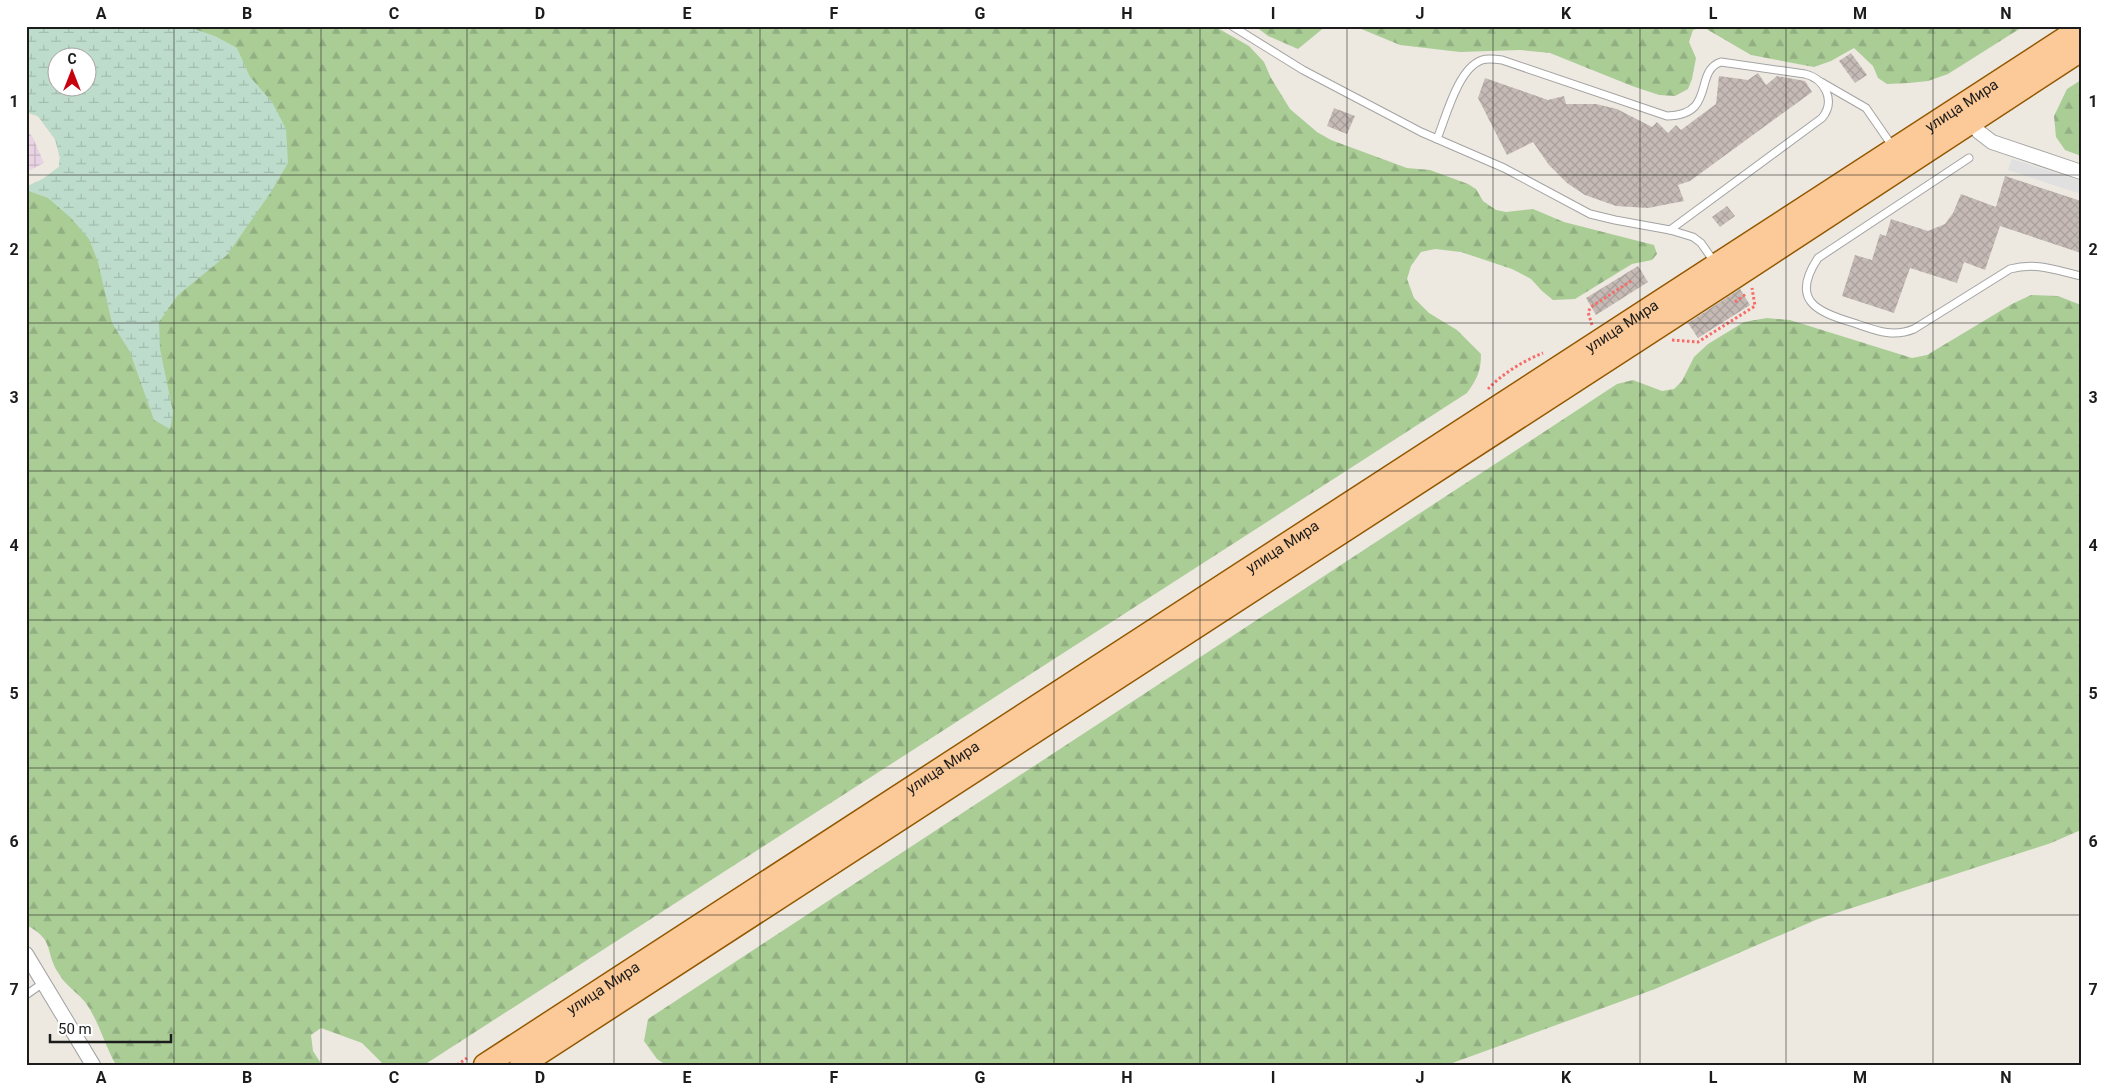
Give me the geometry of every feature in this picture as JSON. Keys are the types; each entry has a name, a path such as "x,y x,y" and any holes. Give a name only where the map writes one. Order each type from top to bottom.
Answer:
{"main road":[{"name":"улица Мира","path":"521,1065 1967,113 2081,28"},
{"name":"улица Мира","path":"485,1065 1722,274 1895,149 1967,113 2081,50"}],"street":[{"path":"1967,113 1979,132 1992,142 2081,172"},
{"path":"26,954 93,1065"}],"lane":[{"path":"1232,26 1303,70 1437,139 1504,168 1590,214 1670,230 1698,240 1722,274"},
{"path":"1437,139 1462,79 1470,68 1481,60 1502,60 1667,116 1682,114 1697,104 1703,95 1708,72 1713,65 1721,62 1812,76 1866,108 1895,149"},
{"path":"1670,230 1822,118 1830,102 1826,90 1819,81"},
{"path":"1969,158 1818,258 1809,270 1806,283 1808,297 1815,307 1826,315 1889,334 1902,334 1914,329 2010,269 2024,265 2038,265 2081,276"},
{"path":"26,995 43,983"}],"path":[{"path":"1592,327 1589,309 1631,281"}],"shaded area":[{"path":"26,129 33,138 44,163 26,172"},
{"path":"2012,159 2081,181 2081,194 2008,170"}],"green space":[{"path":"26,26 1214,26 1249,46 1264,62 1271,78 1290,109 1317,132 1331,140 1407,168 1430,170 1468,184 1476,189 1483,201 1496,210 1506,212 1533,209 1564,222 1654,245 1657,254 1652,260 1632,264 1575,299 1553,300 1531,279 1512,269 1461,252 1435,249 1421,252 1411,266 1407,279 1414,298 1429,313 1457,330 1481,354 1478,375 1467,393 424,1065 384,1065 362,1043 321,1028 311,1035 313,1051 322,1065 116,1065 90,1009 59,974 46,941 26,925 26,187 43,179 59,167 60,157 55,139 38,116 26,112"},
{"path":"26,26 185,26 215,36 237,48 250,77 272,102 286,129 288,163 271,192 227,255 178,295 159,322 160,349 173,412 170,429 154,420 130,352 112,323 98,262 89,239 71,218 48,198 26,190 26,187 43,179 59,167 60,157 55,139 38,116 26,112"},
{"path":"1255,26 1326,26 1298,49 1268,36"},
{"path":"1354,26 2024,26 1948,74 1928,81 1887,84 1878,78 1873,66 1854,48 1831,61 1814,67 1751,55 1703,27 1693,30 1689,42 1696,58 1688,89 1675,96 1659,95 1632,86 1550,53 1520,50 1460,52 1400,45"},
{"path":"2081,80 2081,156 2065,150 2056,137 2054,116 2067,89"},
{"path":"2031,295 2058,296 2081,305 2081,830 2051,843 1818,919 1655,989 1447,1065 666,1065 657,1059 644,1041 648,1019 1617,384 1633,380 1662,391 1674,389 1682,381 1694,357 1708,344 1744,322 1767,318 1790,320 1912,358 1927,355 2012,304"}],"building":[{"path":"1851,53 1867,75 1855,83 1839,61"},
{"path":"1758,73 1766,85 1777,76 1805,81 1812,92 1690,181 1678,185 1684,201 1648,208 1616,206 1585,195 1567,183 1549,165 1533,142 1507,155 1478,98 1485,78 1548,100 1564,96 1566,104 1596,104 1617,109 1652,127 1657,122 1668,133 1676,125 1681,130 1716,104 1719,76 1748,80"},
{"path":"1334,108 1355,116 1347,134 1327,126"},
{"path":"2005,176 2081,201 2081,253 2000,226 1985,270 1964,262 1957,283 1910,268 1894,313 1842,296 1855,255 1872,260 1880,234 1886,236 1891,219 1928,231 1945,224 1953,213 1961,194 1996,207"},
{"path":"1727,206 1735,216 1720,227 1712,217"},
{"path":"1638,266 1648,282 1596,315 1586,298"},
{"path":"1740,289 1750,305 1698,338 1688,323"}]}
